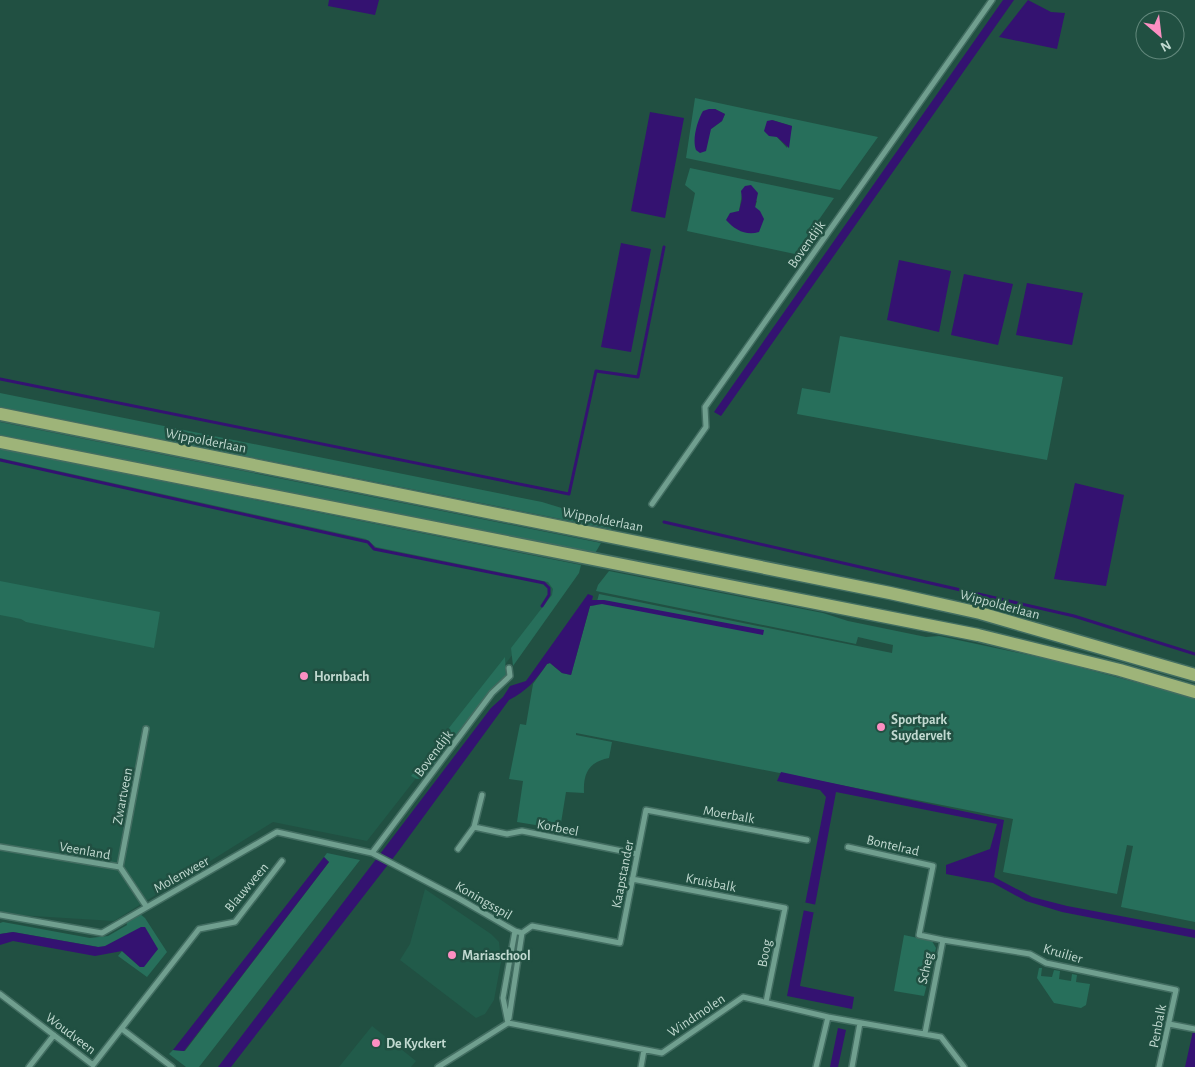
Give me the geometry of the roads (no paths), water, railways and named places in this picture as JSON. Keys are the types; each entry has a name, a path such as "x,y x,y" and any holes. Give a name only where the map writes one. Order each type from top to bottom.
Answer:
{"main road":[{"name":"Wippolderlaan","path":"0,414 890,593 980,613 1195,675"},
{"path":"0,442 978,635 1120,670 1195,692"}],"street":[{"name":"Bovendijk","path":"652,504 706,427 705,408 992,0"},
{"name":"Bovendijk","path":"373,853 492,694 510,676 509,668"},
{"name":"Zwartveen","path":"120,867 146,730"},
{"path":"458,848 474,827 482,795"},
{"name":"Moerbalk","path":"646,810 807,840"},
{"name":"Kaapstander","path":"620,943 646,810"},
{"name":"Korbeel","path":"474,827 507,834 522,832 637,854"},
{"name":"Molenweer","path":"0,915 102,934 146,906 276,832 373,853"},
{"name":"Veenland","path":"0,847 120,867 146,906"},
{"name":"Bontelrad","path":"848,847 932,866"},
{"name":"Koningsspil","path":"373,853 515,931 522,932 532,926 620,943"},
{"name":"Blauwveen","path":"176,955 199,929 235,922 282,861"},
{"name":"Scheg","path":"925,1033 943,940 919,935 932,866"},
{"name":"Kruisbalk","path":"632,879 785,908"},
{"name":"Boog","path":"766,1002 785,908"},
{"path":"508,1023 503,998 515,931"},
{"path":"438,1067 508,1023 522,932"},
{"name":"Kruilier","path":"943,940 1030,954 1046,963 1176,990"},
{"name":"Woudveen","path":"0,994 93,1065 176,955"},
{"name":"Penbalk","path":"1159,1067 1176,990"},
{"name":"Windmolen","path":"508,1023 662,1053 743,997 828,1017 940,1037 964,1067"},
{"path":"816,1067 828,1017"},
{"path":"852,1067 860,1023"},
{"path":"1169,1024 1195,1029"},
{"path":"122,1029 172,1067"},
{"path":"29,1067 54,1035"},
{"path":"641,1067 644,1050"}],"waterway":[{"path":"0,379 569,494 596,371 638,377 664,247"},
{"path":"0,460 368,542 374,549 544,583 549,588 549,595 542,606"},
{"path":"664,522 1074,616 1195,654"}],"place":[{"name":"Hornbach","path":"304,676"},
{"name":"Sportpark Suydervelt","path":"881,727"},
{"name":"Mariaschool","path":"452,955"},
{"name":"De Kyckert","path":"376,1043"}]}
